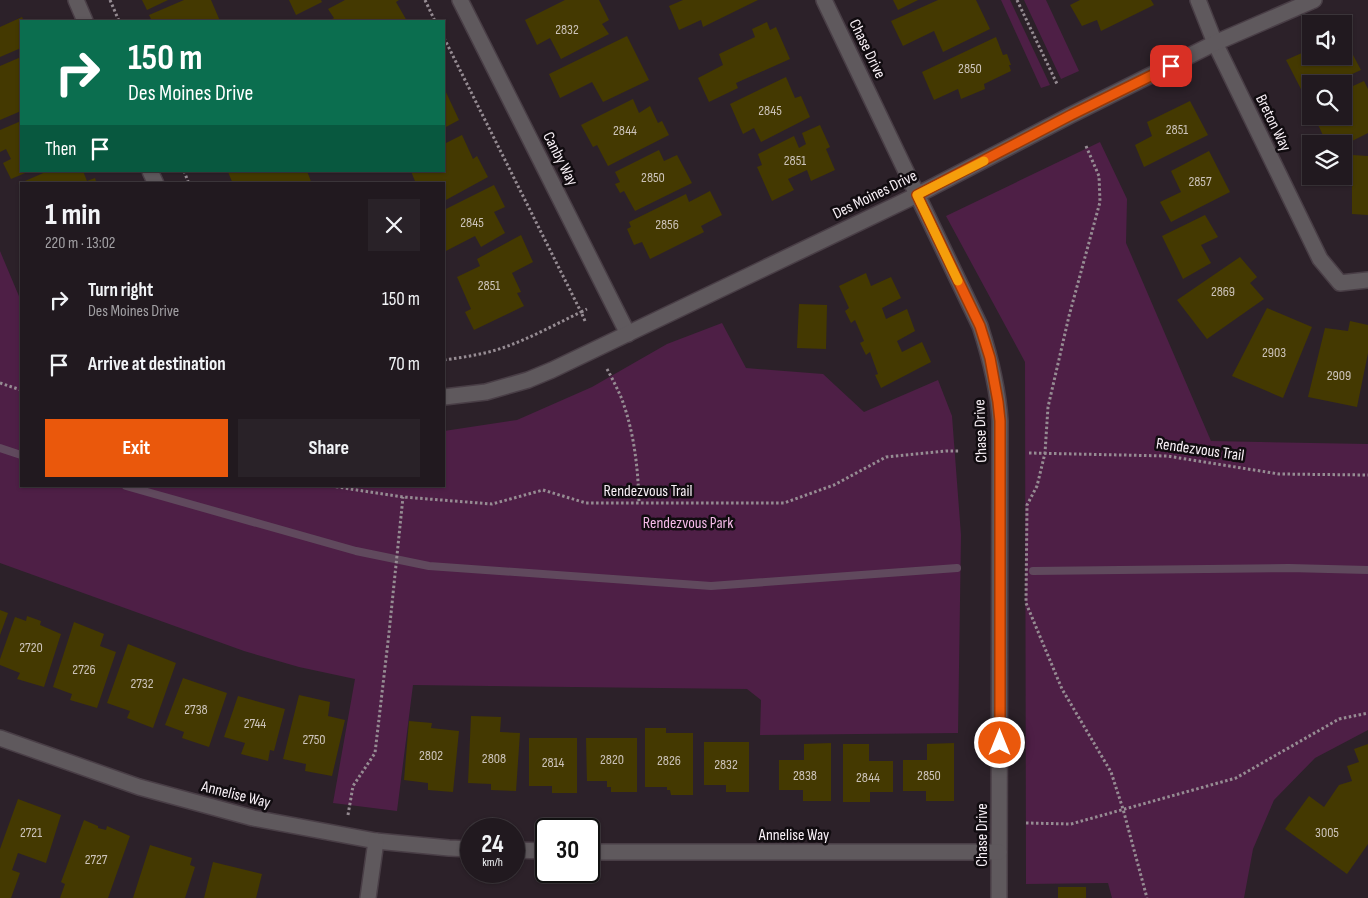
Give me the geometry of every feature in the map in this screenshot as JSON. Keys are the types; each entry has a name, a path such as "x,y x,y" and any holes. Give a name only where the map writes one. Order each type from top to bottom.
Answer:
{"street":[{"path":"76,0 86,20"},
{"name":"Canby Way","path":"460,0 628,334"},
{"name":"Chase Drive","path":"824,0 980,326 990,358 1000,421 999,898"},
{"name":"Breton Way","path":"1198,0 1215,43 1320,259 1340,283 1368,280"},
{"name":"Des Moines Drive","path":"445,397 486,392 528,380 552,370 917,195 1215,43 1314,0"},
{"name":"Annelise Way","path":"0,738 139,787 253,818 376,841 460,848"},
{"path":"368,898 376,841"},
{"name":"Annelise Way","path":"600,852 999,852"}],"path":[{"path":"110,0 119,20"},
{"path":"425,0 435,20"},
{"path":"1017,0 1057,84"},
{"path":"445,40 584,321"},
{"path":"1086,146 1099,176 1100,202 1069,316 1048,407 1045,453 1037,486 1027,505 1026,602 1062,689 1111,772 1147,898"},
{"path":"445,360 472,356 504,348 587,309"},
{"path":"607,369 628,416 637,461 639,503"},
{"path":"0,383 20,390"},
{"name":"Rendezvous Trail","path":"338,487 403,497 492,504 543,490 586,503 784,503 834,485 886,457 960,451"},
{"name":"Rendezvous Trail","path":"1029,453 1167,456 1279,474 1368,475"},
{"path":"348,815 353,786 374,753 403,497"},
{"path":"1026,823 1071,824 1236,778 1339,719 1368,713"}],"green space":[{"path":"1001,0 1010,0 1050,85 1041,88"},
{"path":"1024,0 1046,0 1079,71 1061,79"},
{"path":"1100,142 1127,199 1126,243 1211,441 1368,444 1368,730 1315,758 1274,800 1253,849 1244,898 1112,898 1108,883 1026,884 1025,362 946,216"},
{"name":"Rendezvous Park","path":"0,251 20,299 20,487 445,487 445,431 517,420 592,387 667,344 722,323 746,368 823,374 864,412 938,380 952,416 961,535 958,733 760,735 761,700 747,689 413,685 397,811 333,803 355,679 299,667 244,651 0,563"}],"building":[{"path":"142,0 168,0 147,10"},
{"path":"184,0 211,0 220,20 152,20 149,15"},
{"path":"289,0 321,0 322,2 296,15"},
{"path":"345,0 399,0 396,2 406,20 331,20 334,18 328,9"},
{"path":"565,0 599,0 609,20 602,24 609,34 561,59 550,38 537,45 525,20"},
{"path":"683,0 758,0 703,27 701,20 679,30 669,6"},
{"path":"893,0 918,0 898,10"},
{"path":"938,0 976,0 990,29 943,52 934,31 903,46 891,21"},
{"path":"1080,0 1151,0 1154,5 1101,31 1097,20 1082,26 1070,5"},
{"path":"22,17 24,20 20,20 20,48 0,57 0,27"},
{"path":"767,22 770,30 776,27 790,59 736,83 738,88 709,102 698,78 723,65 719,54 755,37 752,29"},
{"path":"627,36 649,80 603,102 592,82 560,98 549,74"},
{"path":"996,37 1003,55 1007,54 1011,71 984,84 985,89 961,99 958,89 934,100 922,72"},
{"path":"1302,53 1302,65 1352,65 1352,53 1361,70 1350,75 1302,75 1302,91 1286,60"},
{"path":"20,57 20,111 0,120 0,66"},
{"path":"786,77 795,98 801,96 810,117 761,142 754,128 743,134 730,104"},
{"path":"1364,81 1368,89 1368,133 1352,141 1352,135 1323,135 1318,125 1352,125 1352,86"},
{"path":"445,90 459,120 445,127"},
{"path":"633,99 639,113 650,106 658,123 662,121 669,135 608,166 597,145 593,147 581,125"},
{"path":"1190,101 1208,135 1144,167 1135,145 1152,136 1147,122"},
{"path":"20,121 20,172 28,172 11,179 3,163 11,159 6,149 0,152 0,130"},
{"path":"820,125 830,147 826,149 835,170 811,181 807,170 788,179 794,190 772,201 757,167 762,165 758,154 794,136 799,148 806,144 802,133"},
{"path":"462,135 473,159 477,156 488,177 445,200 445,182 415,182 411,172 445,172 445,144"},
{"path":"659,150 664,161 677,155 692,183 635,211 624,191 620,193 615,184 620,182 615,172"},
{"path":"1209,151 1230,192 1171,222 1160,202 1181,192 1171,171"},
{"path":"1352,155 1368,156 1368,215 1352,214"},
{"path":"46,172 83,172 87,181 95,178 96,182 23,182"},
{"path":"228,172 307,172 311,182 232,182"},
{"path":"494,185 505,207 494,212 505,233 481,247 475,236 445,251 445,210"},
{"path":"710,191 722,215 701,226 704,232 650,259 642,242 634,245 627,229 631,227 629,222 686,194 689,202"},
{"path":"1205,215 1218,237 1201,245 1211,263 1183,279 1162,236"},
{"path":"521,235 533,262 512,273 521,292 517,293 524,306 474,330 465,312 471,309 457,277 480,266 477,259"},
{"path":"1240,257 1257,277 1250,283 1264,299 1207,339 1177,300"},
{"path":"866,273 871,286 891,277 901,298 882,308 886,319 907,309 915,331 897,341 902,352 922,342 931,362 881,388 875,375 878,374 870,352 866,355 860,343 864,341 855,320 851,323 845,311 849,308 839,286"},
{"path":"799,304 827,305 826,349 797,348"},
{"path":"1267,308 1312,327 1283,398 1232,376"},
{"path":"1350,321 1368,325 1368,353 1357,407 1308,397 1325,328 1348,331"},
{"path":"0,610 8,613 0,635"},
{"path":"27,616 41,621 40,625 61,634 44,687 17,679 20,673 0,665 0,659 15,617 26,621"},
{"path":"74,622 104,634 100,646 116,652 97,708 70,700 72,694 53,687"},
{"path":"128,644 176,663 153,728 127,718 130,711 107,703"},
{"path":"183,678 227,693 209,747 182,738 184,732 165,725"},
{"path":"299,695 330,702 328,716 345,720 332,776 305,771 306,764 283,759"},
{"path":"238,696 285,709 274,751 270,750 268,761 241,754 245,743 224,737"},
{"path":"471,716 501,717 500,732 520,733 516,791 491,790 491,784 468,783"},
{"path":"409,721 432,723 431,728 459,731 453,792 428,790 428,783 404,780"},
{"path":"645,728 666,728 666,733 693,733 693,795 671,795 667,787 645,787"},
{"path":"529,738 577,738 577,793 552,793 552,786 529,786"},
{"path":"586,738 637,738 637,792 611,792 611,787 607,787 607,781 587,781"},
{"path":"704,742 749,742 749,792 726,792 726,785 704,785"},
{"path":"831,743 831,801 803,801 803,790 779,790 779,760 804,760 804,744"},
{"path":"954,743 954,801 926,801 926,791 903,791 903,760 927,760 927,744"},
{"path":"843,744 869,744 869,761 893,761 893,792 870,792 870,802 843,802"},
{"path":"1368,744 1368,844 1347,874 1285,829 1309,796 1324,807 1339,785 1352,781 1347,766 1359,762 1354,749"},
{"path":"18,799 61,815 46,863 18,853 12,870 20,873 11,898 0,898 0,849"},
{"path":"84,820 98,826 98,828 106,830 107,826 130,836 108,898 60,898 65,884 61,882"},
{"path":"150,845 192,858 190,865 195,867 185,898 133,898"},
{"path":"213,862 262,874 256,898 204,898"},
{"path":"1058,887 1086,887 1086,898 1058,898"}],"waterway":[{"path":"0,448 20,455"},
{"path":"130,487 356,551 429,566 711,586 957,568"},
{"path":"1033,571 1289,568 1368,570"}],"slow traffic":[{"path":"958,281 917,195 984,161"}],"route":[{"path":"1000,743 1000,421 998,402 990,358 980,326 917,195 1071,115 1171,66"}]}
